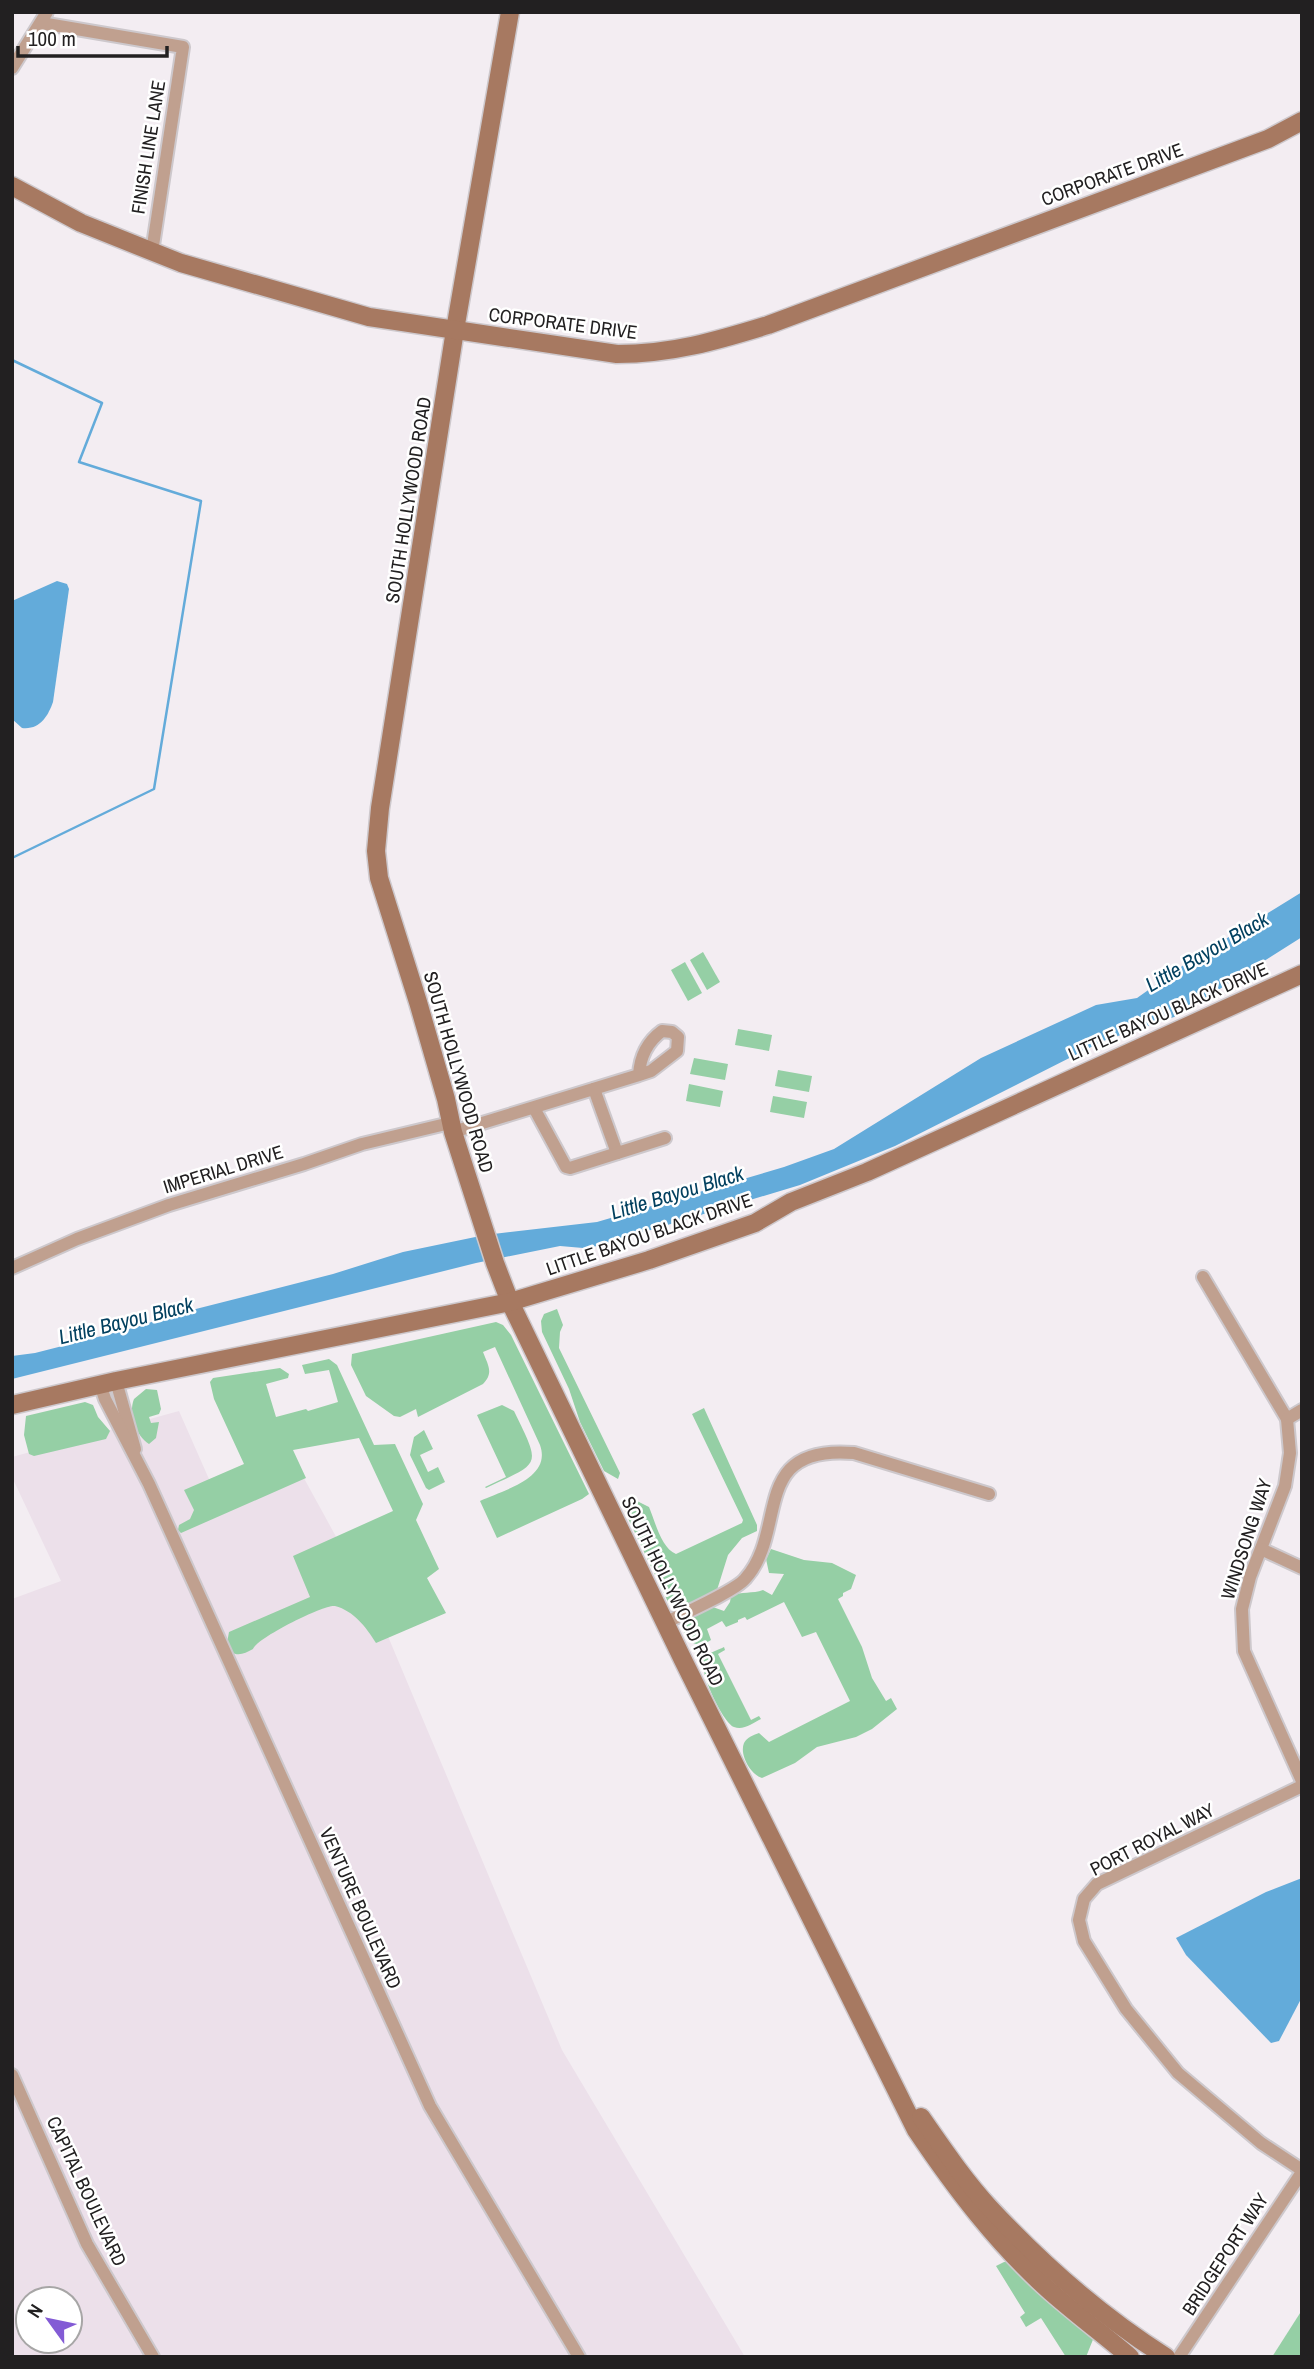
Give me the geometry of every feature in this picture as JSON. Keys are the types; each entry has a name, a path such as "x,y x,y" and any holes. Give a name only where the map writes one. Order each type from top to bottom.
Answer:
{"street":[{"name":"SOUTH HOLLYWOOD ROAD","path":"510,12 380,808 376,851 379,878 432,1050 475,1203 510,1302 665,1623 916,2130 952,2183 983,2220 1049,2290 1130,2357"},
{"name":"FINISH LINE LANE","path":"44,17 183,47 152,252"},
{"path":"12,68 44,17"},
{"name":"CORPORATE DRIVE","path":"12,186 72,218 181,264 369,317 617,354 653,354 710,343 768,325 1268,139 1302,121"},
{"name":"LITTLE BAYOU BLACK DRIVE","path":"12,1405 108,1382 510,1302 649,1260 755,1223 792,1202 867,1172 1300,979"},
{"name":"IMPERIAL DRIVE","path":"12,1268 169,1205 362,1144 452,1128 534,1108 639,1075"},
{"path":"594,1089 617,1153"},
{"path":"534,1108 566,1167 570,1168 665,1138"},
{"name":"WINDSONG WAY","path":"1203,1277 1287,1419 1290,1453 1285,1486 1250,1577 1242,1609 1244,1651 1302,1780"},
{"name":"VENTURE BOULEVARD","path":"108,1382 137,1459 430,2106 579,2357"},
{"path":"1287,1419 1302,1410"},
{"path":"665,1623 744,1582 755,1566 785,1489 810,1457 841,1452 854,1453 989,1494"},
{"path":"1261,1549 1302,1568"},
{"name":"PORT ROYAL WAY","path":"1302,1786 1097,1884 1084,1899 1079,1920 1084,1941 1126,2009 1178,2073 1261,2143 1302,2171"},
{"name":"SOUTH HOLLYWOOD ROAD","path":"885,2065 987,2205 1051,2269 1139,2340 1166,2357"},
{"name":"CAPITAL BOULEVARD","path":"12,2075 87,2244 153,2357"},
{"name":"BRIDGEPORT WAY","path":"1180,2357 1302,2171"}],"shaded area":[{"path":"179,1411 220,1504 300,1471 379,1615 562,2050 745,2357 12,2357 12,1599 61,1581 12,1477 12,1457"}],"green space":[{"path":"703,952 720,982 707,990 690,960"},
{"path":"685,962 702,993 688,1001 671,970"},
{"path":"738,1029 772,1035 769,1051 735,1045"},
{"path":"694,1058 728,1064 725,1080 690,1074"},
{"path":"778,1070 812,1076 809,1092 775,1086"},
{"path":"689,1084 723,1091 720,1107 686,1101"},
{"path":"773,1096 807,1102 804,1118 770,1112"},
{"path":"557,1309 563,1325 559,1348 620,1473 618,1479 604,1471 542,1332 541,1321 544,1314"},
{"path":"496,1322 503,1325 511,1335 589,1494 497,1538 480,1501 523,1482 539,1467 542,1457 540,1445 495,1347 483,1352 489,1372 483,1384 418,1417 416,1409 400,1417 394,1416 366,1396 351,1365 352,1354"},
{"path":"329,1359 337,1365 374,1445 395,1444 423,1504 416,1520 439,1569 427,1578 446,1613 376,1643 354,1616 342,1608 328,1607 278,1630 247,1652 234,1653 227,1643 229,1632 310,1597 293,1556 393,1511 359,1438 293,1450 306,1478 181,1533 178,1530 179,1525 190,1519 194,1510 184,1490 244,1464 214,1399 210,1382 213,1378 280,1368 289,1374 288,1378 266,1384 276,1417 338,1402 329,1370 305,1374 302,1365"},
{"path":"146,1389 157,1390 161,1409 159,1414 149,1417 151,1423 159,1422 156,1438 149,1444 137,1430 132,1411 134,1399"},
{"path":"85,1402 93,1405 98,1417 110,1431 106,1439 34,1456 29,1454 24,1435 26,1416"},
{"path":"502,1405 514,1411 529,1443 531,1461 518,1473 486,1488 506,1477 477,1415"},
{"path":"704,1408 757,1525 757,1531 742,1538 728,1555 717,1590 677,1609 669,1604 625,1512 630,1502 637,1501 649,1507 662,1540 676,1554 742,1523 743,1520 692,1414"},
{"path":"424,1430 433,1449 420,1455 428,1472 438,1467 445,1482 429,1490 410,1455 414,1437"},
{"path":"771,1549 804,1560 832,1563 856,1575 851,1589 838,1599 862,1647 872,1678 886,1701 891,1698 897,1709 872,1729 856,1737 817,1747 795,1763 762,1778 754,1773 745,1759 743,1748 747,1739 759,1733 769,1742 850,1701 816,1632 802,1637 784,1602 726,1627 722,1621 707,1629 711,1640 701,1646 688,1641 681,1626 686,1618 710,1606 724,1611 731,1596 735,1594 763,1590 772,1595 784,1574 769,1573 766,1559"},
{"path":"724,1647 725,1650 718,1654 751,1720 759,1716 761,1719 744,1727 737,1728 729,1723 712,1695 704,1672 704,1658"},
{"path":"1011,2262 1094,2337 1086,2357 1066,2357 1041,2318 1026,2327 1020,2317 1025,2313 996,2266"},
{"path":"1302,2310 1302,2357 1272,2357"}],"water":[{"path":"57,581 67,584 69,589 53,702 46,717 38,724 22,728 12,719 12,601"},
{"name":"Little Bayou Black","path":"1302,892 1302,937 1177,1016 1103,1041 895,1146 800,1185 598,1246 560,1246 476,1263 12,1379 12,1356 35,1353 129,1329 333,1274 403,1252 485,1235 597,1222 784,1167 834,1149 981,1058 1096,1005 1137,998 1188,962"},
{"path":"1302,1878 1302,1997 1279,2041 1271,2043 1186,1955 1176,1938 1266,1892"}],"waterway":[{"path":"12,360 102,403 79,462 201,501 154,789 12,858"}]}
